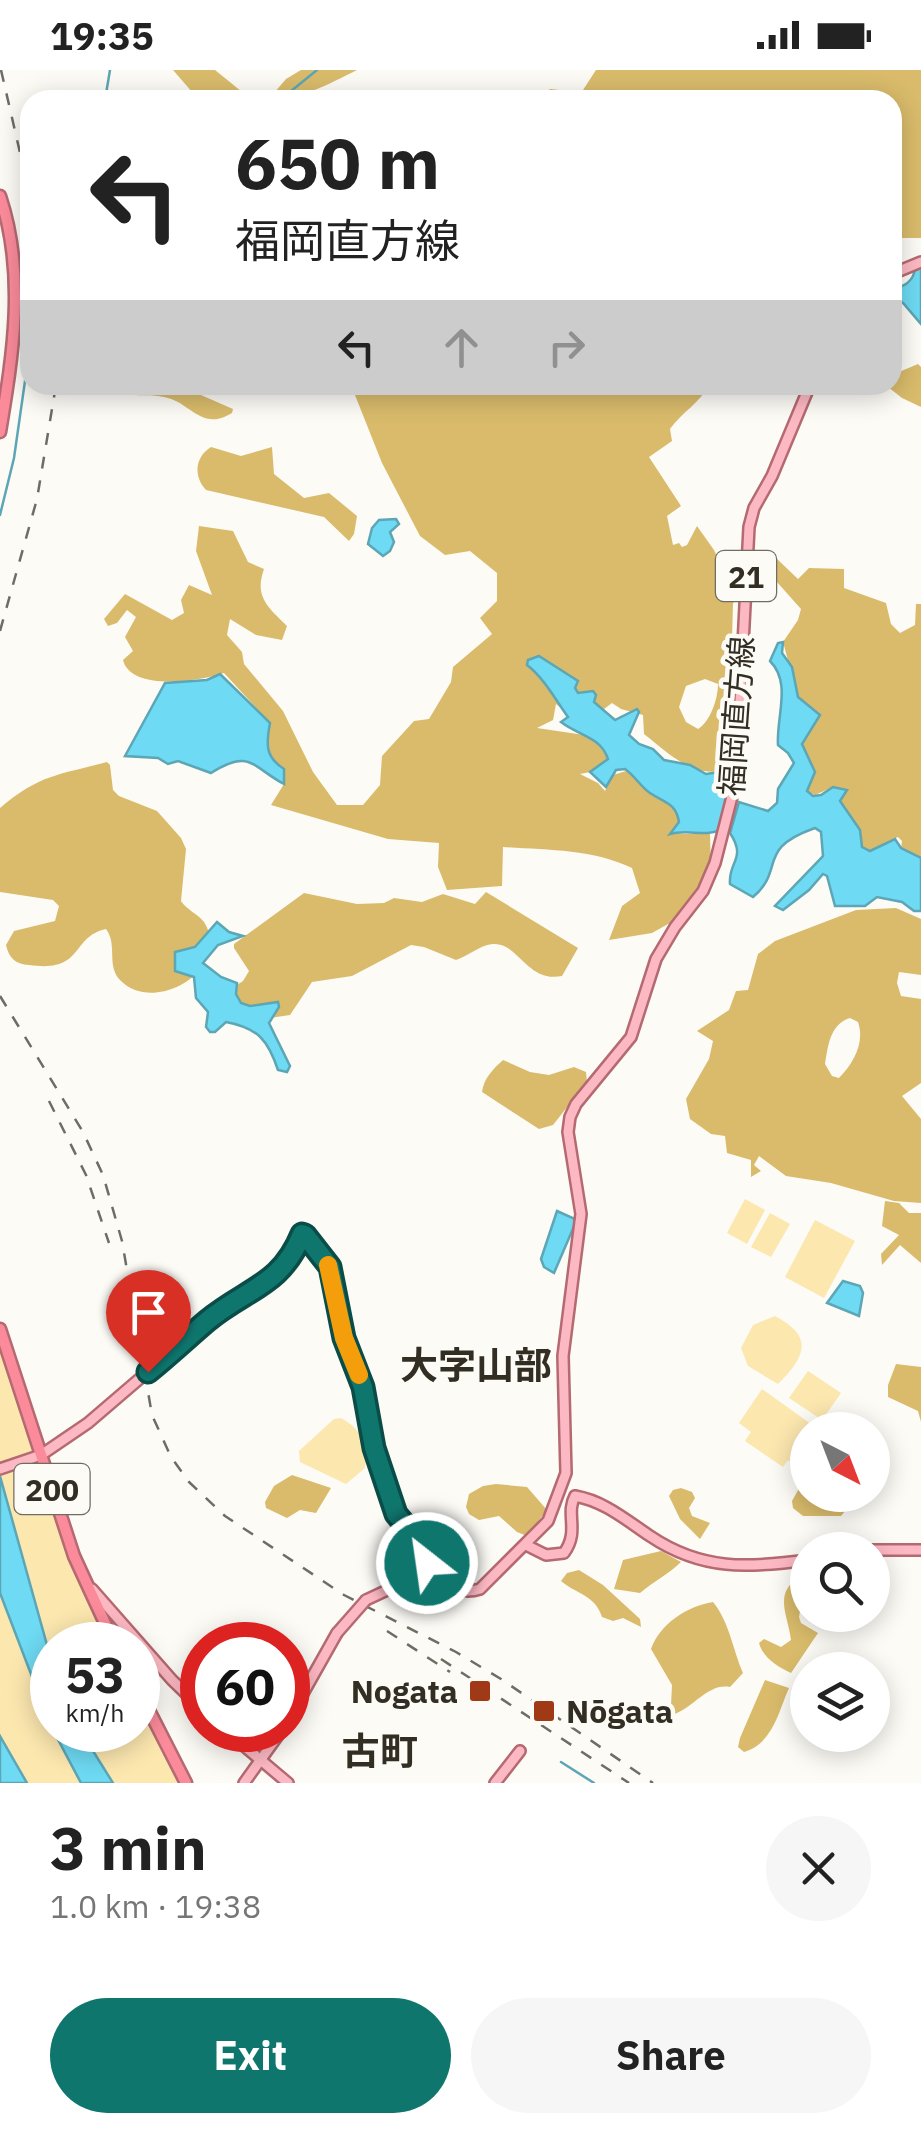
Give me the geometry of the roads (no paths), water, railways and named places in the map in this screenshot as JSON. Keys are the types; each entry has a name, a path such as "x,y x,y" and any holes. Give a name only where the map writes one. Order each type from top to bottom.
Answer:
{"highway":[{"path":"0,196 12,243 16,304 0,432"},
{"name":"200","path":"0,1329 38,1456 104,1622"},
{"path":"160,1732 186,1783"}],"main road":[{"name":"福岡直方線","path":"430,1570 454,1589 469,1593 480,1589 553,1513 566,1473 563,1356 581,1214 568,1132 570,1117 576,1104 631,1037 656,958 704,891 716,862 736,780 749,527 806,395"},
{"path":"0,1469 38,1456 88,1423 207,1321 279,1273 294,1256 302,1234 330,1267 344,1338 363,1387 374,1448 392,1505 423,1546 430,1570 366,1600 337,1633 310,1681"},
{"path":"526,1545 546,1556 564,1553 574,1530 571,1504 575,1496 610,1508 671,1548 712,1563 750,1567 790,1562"},
{"path":"890,1550 921,1550"},
{"path":"86,1585 180,1685"},
{"path":"495,1783 520,1750"},
{"path":"250,1752 288,1783"},
{"path":"244,1783 268,1752"}],"water":[{"path":"921,266 921,324 902,303 902,286 908,283 915,268"},
{"path":"396,519 399,524 390,532 394,542 383,556 368,544 372,528 379,520"},
{"path":"783,642 782,653 792,667 798,697 820,715 802,744 815,772 807,791 813,796 833,787 847,790 840,801 860,830 862,847 870,851 895,839 901,848 921,858 921,911 877,897 865,906 835,906 827,876 823,874 783,910 775,906 823,856 821,832 815,828 785,844 763,887 753,897 730,884 737,849 730,833 739,802 768,811 777,803 778,789 794,763 778,745 782,690 777,670 770,661 778,643"},
{"path":"539,656 578,681 578,693 593,691 594,702 615,720 637,709 629,735 664,760 690,765 706,774 727,771 727,797 720,830 670,834 679,822 675,811 625,769 616,770 606,787 590,772 608,759 600,745 561,722 568,717 527,665 528,660"},
{"path":"220,674 270,723 268,749 284,769 284,784 243,761 211,773 178,761 168,764 158,758 125,756 165,683 207,680"},
{"path":"217,922 229,932 243,936 218,945 203,963 237,983 236,994 241,1003 250,1006 278,1002 269,1023 290,1066 287,1072 278,1070 266,1043 254,1032 226,1022 210,1032 206,1027 208,1012 196,998 194,977 175,971 175,952 195,947"},
{"path":"557,1211 575,1219 575,1224 554,1273 544,1267 541,1259"},
{"path":"843,1281 860,1286 863,1293 859,1316 827,1303"},
{"path":"0,1476 41,1622 30,1622 30,1671 0,1593"},
{"path":"0,1736 27,1783 0,1783"},
{"path":"65,1752 94,1752 113,1783 81,1783"}],"waterway":[{"path":"107,90 110,70"},
{"path":"292,90 317,70"},
{"path":"0,515 14,458 23,395"},
{"path":"561,1762 594,1783"}],"railway":[{"path":"1,70 20,153"},
{"path":"0,631 37,499 54,395"},
{"path":"0,996 83,1132 103,1175 122,1241 152,1415 171,1457 189,1482 225,1516 344,1595 501,1679 653,1783"},
{"path":"49,1101 86,1175 109,1243"},
{"path":"387,1631 450,1672"},
{"path":"441,1659 629,1783"}],"place":[{"name":"Nogata","path":"480,1691"},
{"name":"Nōgata","path":"544,1711"}],"district":[{"name":"大字山部","path":"476,1364"},
{"name":"古町","path":"380,1750"}]}
